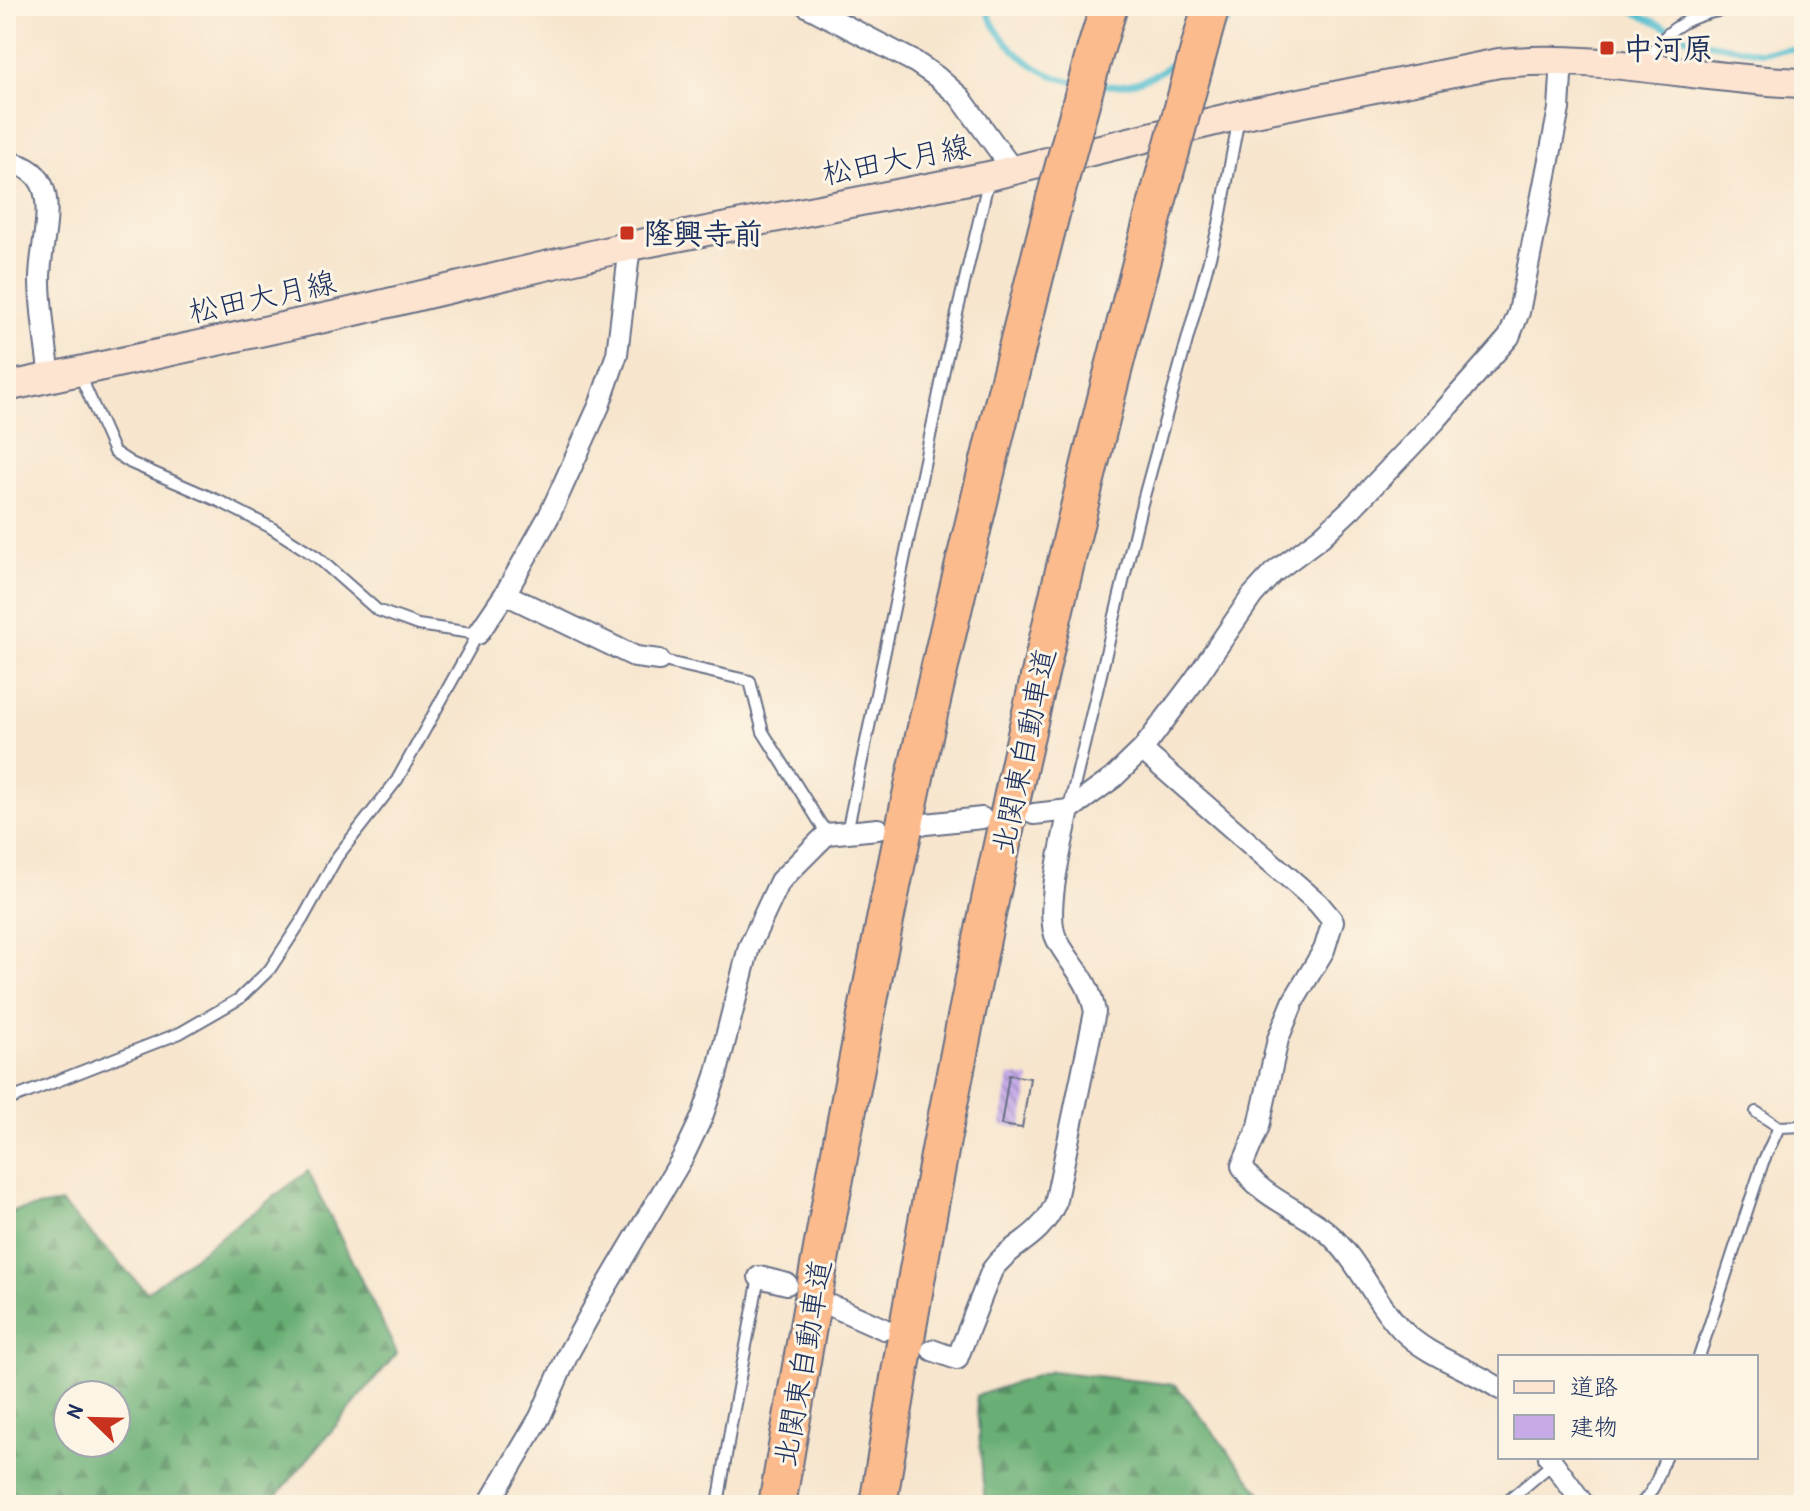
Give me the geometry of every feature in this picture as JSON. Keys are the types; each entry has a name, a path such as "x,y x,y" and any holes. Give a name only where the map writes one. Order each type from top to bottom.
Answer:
{"highway":[{"name":"北関東自動車道","path":"777,1505 817,1273 914,785 984,480 1055,198 1109,6"},
{"name":"北関東自動車道","path":"878,1505 910,1310 985,921 1065,560 1109,379 1211,6"}],"main road":[{"name":"松田大月線","path":"6,387 342,314 630,246 1001,173 1240,115 1499,63 1652,55 1804,83"}],"street":[{"path":"807,6 915,62 937,77 960,97 1001,173"},
{"path":"1034,814 1069,810 1113,778 1142,750 1252,596 1273,573 1321,537 1352,508 1478,375 1509,337 1519,312 1559,109 1562,59"},
{"path":"6,162 34,171 41,182 47,210 40,280 50,377"},
{"path":"478,634 505,594 549,516 599,406 617,354 630,246"},
{"path":"505,594 636,657 659,660"},
{"path":"1142,750 1318,903 1333,921 1324,950 1294,1000 1278,1039 1259,1126 1242,1166 1246,1175 1253,1184 1311,1218 1331,1236 1389,1315 1410,1337 1438,1357 1498,1388"},
{"path":"932,1350 957,1359 992,1270 999,1260 1039,1231 1055,1204 1095,1012 1090,990 1056,939 1051,920 1069,810"},
{"path":"926,824 982,818"},
{"path":"488,1505 540,1417 568,1354 593,1309 689,1144 716,1076 742,970 762,916 780,881 837,833 878,829"},
{"path":"759,1277 787,1284"},
{"path":"832,1306 884,1329"},
{"path":"1551,1460 1584,1505"}],"lane":[{"path":"1652,55 1688,19 1716,9 1750,6"},
{"path":"1069,810 1140,511 1219,224 1240,115"},
{"path":"837,833 943,375 1001,173"},
{"path":"6,1101 180,1033 239,999 270,969 337,857 397,780 478,634 418,625 377,610 317,557 270,527 131,463 114,452 79,371"},
{"path":"659,660 750,681 763,732 837,833"},
{"path":"1756,1112 1779,1127 1804,1126"},
{"path":"1700,1355 1763,1162 1779,1127"},
{"path":"718,1505 759,1277"},
{"path":"1639,1505 1658,1480 1664,1459"},
{"path":"1503,1505 1551,1460"}],"green space":[{"path":"308,1171 397,1353 269,1505 6,1505 6,1212 61,1203 147,1292"},
{"path":"1051,1371 1176,1385 1264,1497 1265,1505 985,1505 976,1396"}],"building":[{"path":"1009,1075 1030,1078 1022,1128 1001,1125"}],"waterway":[{"path":"985,6 999,33 1020,56 1047,73 1076,82"},
{"path":"1218,30 1249,6"},
{"path":"1622,6 1692,40 1760,52 1804,48"},
{"path":"1099,85 1123,85 1144,80 1183,56"}],"place":[{"name":"中河原","path":"1607,48"},
{"name":"隆興寺前","path":"627,233"}]}
